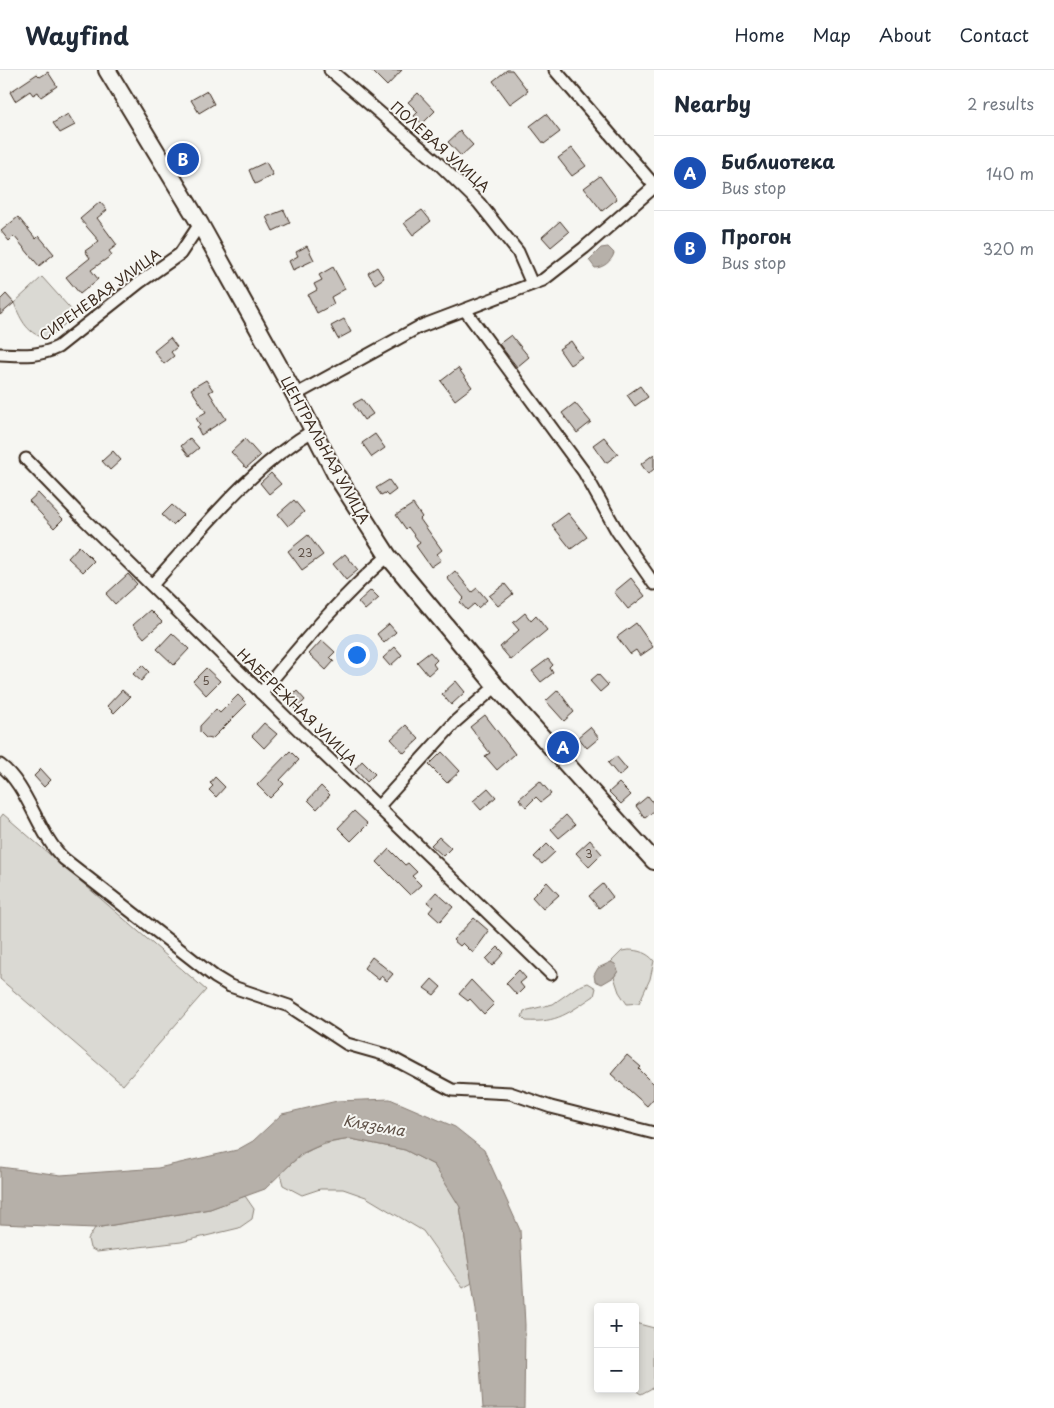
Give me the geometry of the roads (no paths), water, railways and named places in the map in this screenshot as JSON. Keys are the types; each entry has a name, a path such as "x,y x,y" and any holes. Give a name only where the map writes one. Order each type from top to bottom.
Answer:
{"main road":[{"name":"ЦЕНТРАЛЬНАЯ УЛИЦА","path":"107,70 200,224 296,395 356,510 388,556 496,686 654,861"}],"street":[{"name":"ПОЛЕВАЯ УЛИЦА","path":"330,70 437,162 479,203 518,252 532,284"},
{"path":"296,395 419,327 532,284 554,273 654,186 555,70"},
{"name":"СИРЕНЕВАЯ УЛИЦА","path":"0,354 44,354 58,347 140,282 180,254 200,224"},
{"path":"465,310 584,472 617,531 654,584"},
{"path":"152,585 247,481 289,445 314,430"},
{"name":"НАБЕРЕЖНАЯ УЛИЦА","path":"26,459 261,693 551,974"},
{"path":"261,693 339,602 359,581 388,556"},
{"path":"378,807 450,728 496,686"},
{"path":"0,765 12,777 45,837 64,859 223,982 289,1006 347,1044 386,1056 452,1090 510,1093 551,1107 654,1133"}],"water":[{"path":"608,247 614,253 611,259 604,265 595,268 589,260 601,248"},
{"path":"611,962 615,964 618,971 614,977 602,984 595,981 594,975 598,968"},
{"name":"Клязьма","path":"390,1099 455,1127 484,1150 520,1230 525,1325 524,1408 483,1408 476,1310 460,1207 434,1165 405,1150 351,1139 325,1143 301,1154 265,1189 210,1209 95,1228 0,1224 0,1167 61,1175 158,1168 237,1150 253,1141 282,1114 337,1101"}],"place":[{"name":"Прогон","path":"183,159"},
{"name":"Библиотека","path":"563,747"}]}
